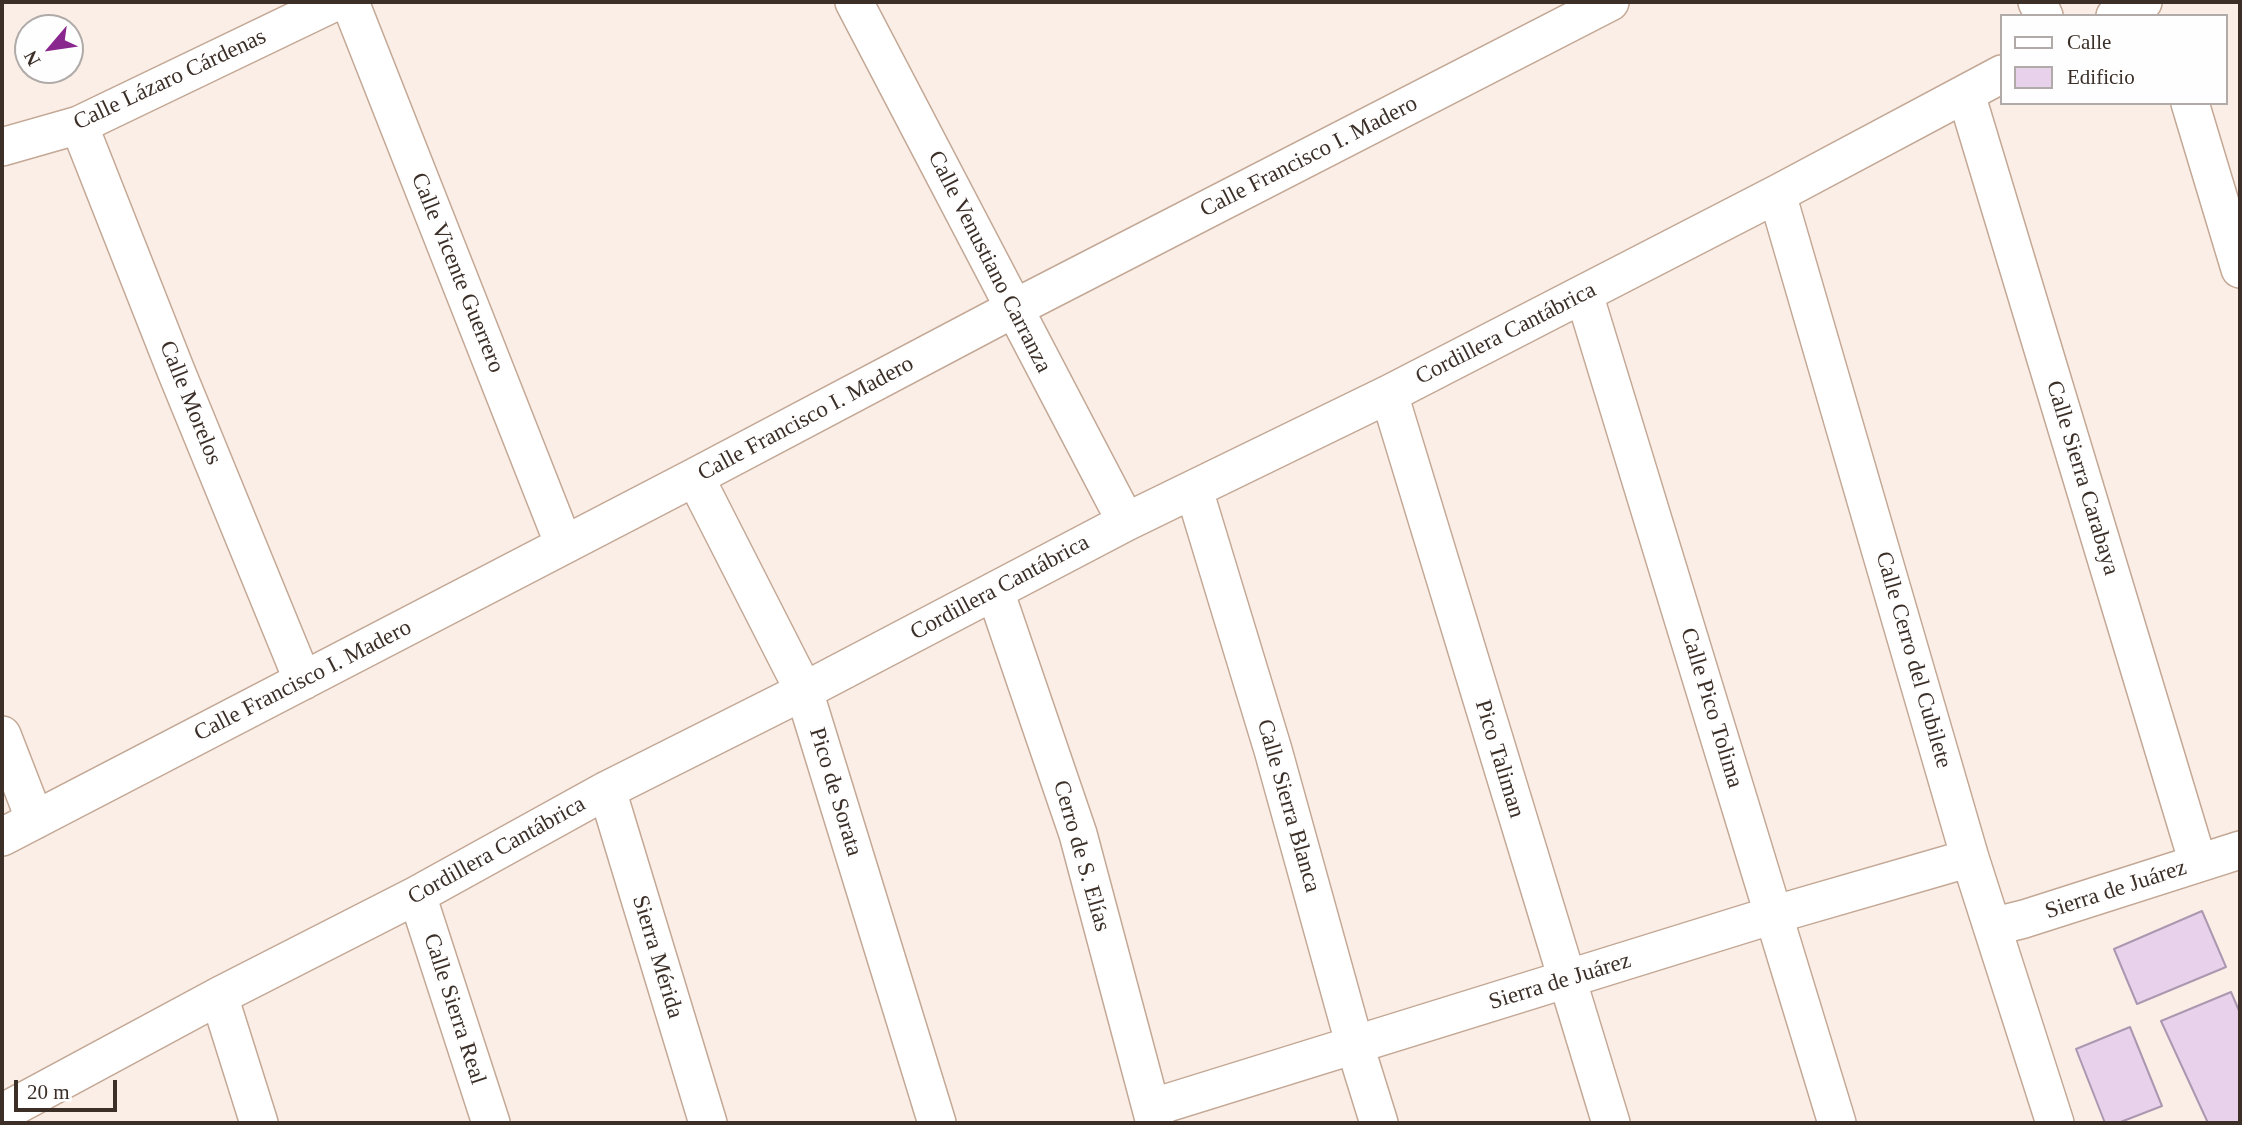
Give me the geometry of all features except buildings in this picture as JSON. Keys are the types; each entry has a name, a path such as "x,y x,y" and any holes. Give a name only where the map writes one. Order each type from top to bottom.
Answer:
{"street":[{"name":"Calle Lázaro Cárdenas","path":"2,147 79,125 335,2"},
{"name":"Calle Vicente Guerrero","path":"350,2 564,545"},
{"name":"Calle Venustiano Carranza","path":"854,2 1126,522"},
{"name":"Calle Francisco I. Madero","path":"2,837 1013,309 1610,2"},
{"path":"2119,14 2143,2"},
{"name":"Cordillera Cantábrica","path":"22,1112 219,996 417,895 607,790 804,691 1126,522 1389,394 1584,294 2000,75"},
{"name":"Calle Sierra Carabaya","path":"1966,94 2198,863"},
{"path":"2191,105 2240,269"},
{"name":"Calle Morelos","path":"79,125 303,681"},
{"name":"Calle Cerro del Cubilete","path":"1777,194 1970,858 2055,1123"},
{"name":"Calle Pico Tolima","path":"1584,294 1837,1123"},
{"name":"Pico Taliman","path":"1389,394 1611,1123"},
{"name":"Pico de Sorata","path":"695,477 804,691 937,1123"},
{"name":"Calle Sierra Blanca","path":"1194,490 1273,750 1379,1123"},
{"name":"Cerro de S. Elías","path":"995,591 1077,834 1153,1116"},
{"path":"2,735 35,820"},
{"name":"Sierra Mérida","path":"607,790 708,1123"},
{"name":"Sierra de Juárez","path":"1992,927 2240,850"},
{"name":"Sierra de Juárez","path":"1153,1116 1355,1046 1773,915 1970,858"},
{"name":"Calle Sierra Real","path":"417,895 491,1123"},
{"path":"219,996 259,1123"}]}
